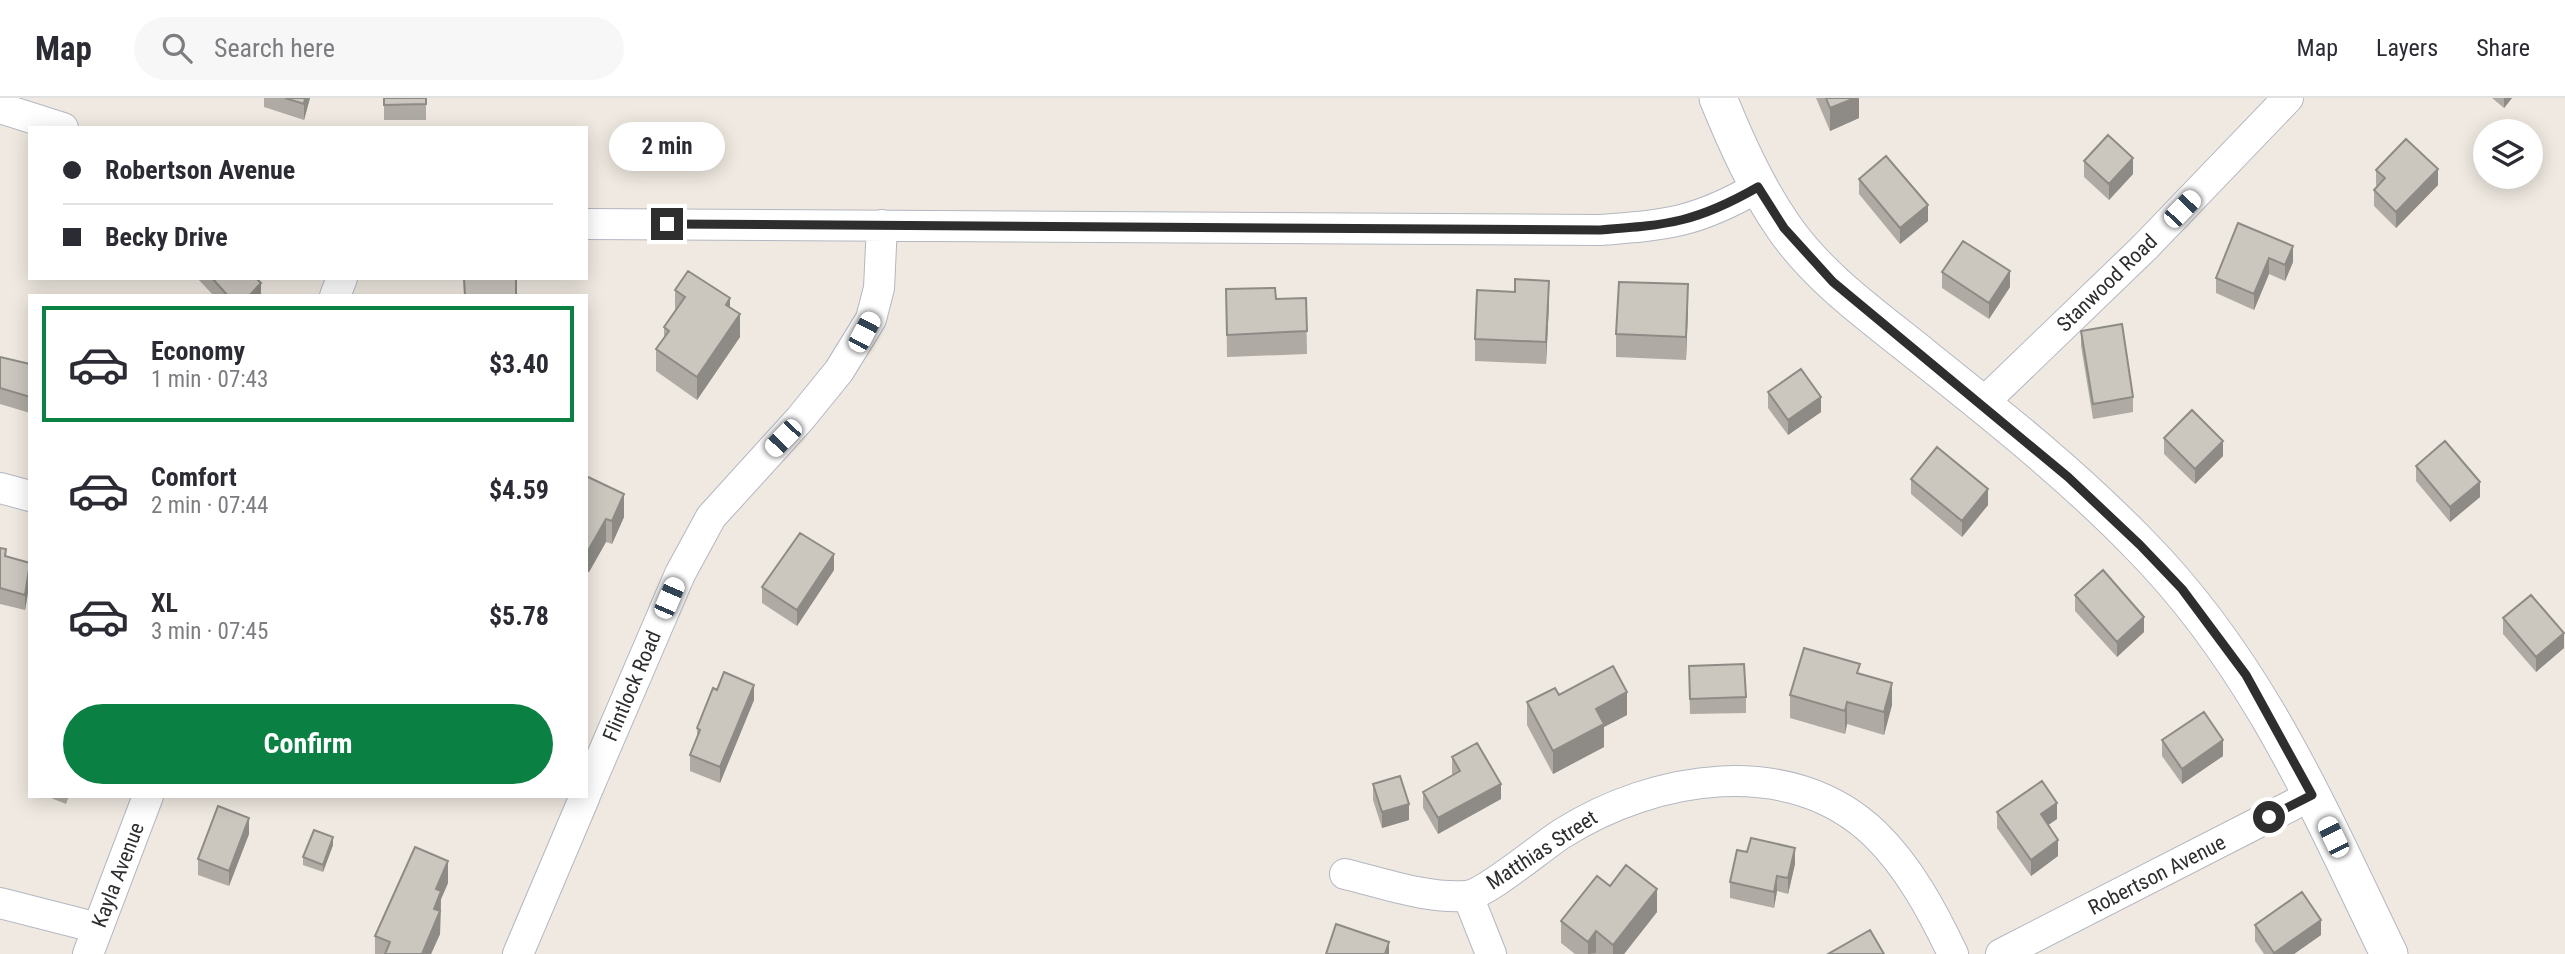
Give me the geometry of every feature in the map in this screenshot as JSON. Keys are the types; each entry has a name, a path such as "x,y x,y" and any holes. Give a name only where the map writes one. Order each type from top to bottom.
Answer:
{"street":[{"path":"1718,98 1758,187 1784,228 1833,282 1982,404 2099,505 2182,589 2246,675 2312,795 2389,954"},
{"name":"Stanwood Road","path":"1982,404 2145,247 2288,98"},
{"path":"0,108 57,126"},
{"path":"588,224 1600,230 1664,225 1695,218 1758,187"},
{"name":"Flintlock Road","path":"588,790 680,574 711,517 839,371 871,319 878,288 882,225"},
{"path":"0,488 28,495"},
{"name":"Matthias Street","path":"1345,874 1416,890 1468,896 1489,887 1562,833 1615,805 1664,789 1732,781 1765,782 1825,801 1852,815 1875,834 1908,874 1953,954"},
{"name":"Robertson Avenue","path":"2001,954 2312,795"},
{"name":"Kayla Avenue","path":"93,941 147,798"},
{"name":"Flintlock Road","path":"518,954 585,798"},
{"path":"1468,896 1491,954"},
{"path":"0,903 93,941"}],"building":[{"path":"285,98 305,98 304,104"},
{"path":"384,98 426,98 426,104 384,105"},
{"path":"1826,98 1855,98 1830,108"},
{"path":"2108,135 2133,158 2109,184 2084,161"},
{"path":"2406,139 2438,169 2396,212 2374,190 2385,178 2376,170"},
{"path":"1886,156 1928,205 1900,228 1859,179"},
{"path":"2238,223 2293,246 2285,265 2269,258 2254,294 2216,278"},
{"path":"1963,241 2010,271 1989,303 1942,272"},
{"path":"688,271 730,298 726,305 740,314 697,377 656,349 669,331 664,327 685,297 675,290"},
{"path":"1515,279 1549,281 1546,342 1475,339 1477,290 1515,292"},
{"path":"214,280 258,280 261,283 251,294 226,294"},
{"path":"464,280 516,280 516,294 465,294"},
{"path":"1619,282 1688,284 1686,337 1616,334"},
{"path":"1275,288 1276,299 1306,298 1307,331 1227,335 1226,289"},
{"path":"2122,324 2133,397 2093,404 2081,331"},
{"path":"0,357 28,364 28,396 0,388"},
{"path":"1801,369 1821,397 1788,420 1768,392"},
{"path":"2192,410 2223,441 2195,469 2164,438"},
{"path":"2445,441 2480,482 2450,507 2416,466"},
{"path":"1937,447 1988,489 1962,521 1911,479"},
{"path":"588,477 624,494 612,521 606,519 589,549"},
{"path":"800,533 834,554 797,610 762,587"},
{"path":"0,548 6,549 5,556 28,562 28,576 25,595 0,588"},
{"path":"2103,570 2144,617 2117,642 2075,595"},
{"path":"2531,595 2564,633 2536,657 2503,618"},
{"path":"1804,648 1860,664 1857,673 1892,683 1884,712 1847,702 1845,711 1790,695"},
{"path":"1744,664 1746,697 1690,699 1689,666"},
{"path":"1613,666 1627,692 1596,709 1604,724 1553,751 1527,702 1555,688 1559,695"},
{"path":"724,672 754,685 720,767 690,755 700,730 697,728 713,688 717,690"},
{"path":"2204,712 2223,740 2182,769 2162,740"},
{"path":"1477,743 1501,784 1438,818 1423,792 1460,771 1452,757"},
{"path":"1400,776 1409,804 1382,812 1373,784"},
{"path":"2042,781 2057,803 2041,814 2058,840 2031,860 1997,812"},
{"path":"218,806 249,818 229,871 198,859"},
{"path":"314,830 333,837 323,865 303,857"},
{"path":"1751,838 1795,848 1788,878 1777,876 1774,892 1730,882 1737,850 1747,852"},
{"path":"415,847 448,861 436,889 441,891 434,909 440,911 422,954 385,954 390,942 375,936"},
{"path":"1626,865 1657,889 1613,945 1596,931 1588,942 1561,921 1597,876 1610,886"},
{"path":"2302,892 2321,920 2274,953 2255,925"},
{"path":"1336,924 1389,942 1385,954 1326,954"},
{"path":"1870,930 1884,954 1828,954"}],"route":[{"path":"667,224 1600,230 1664,225 1695,218 1723,207 1758,187 1784,228 1833,282 2068,477 2182,589 2246,675 2276,725 2312,795 2269,817"}]}
